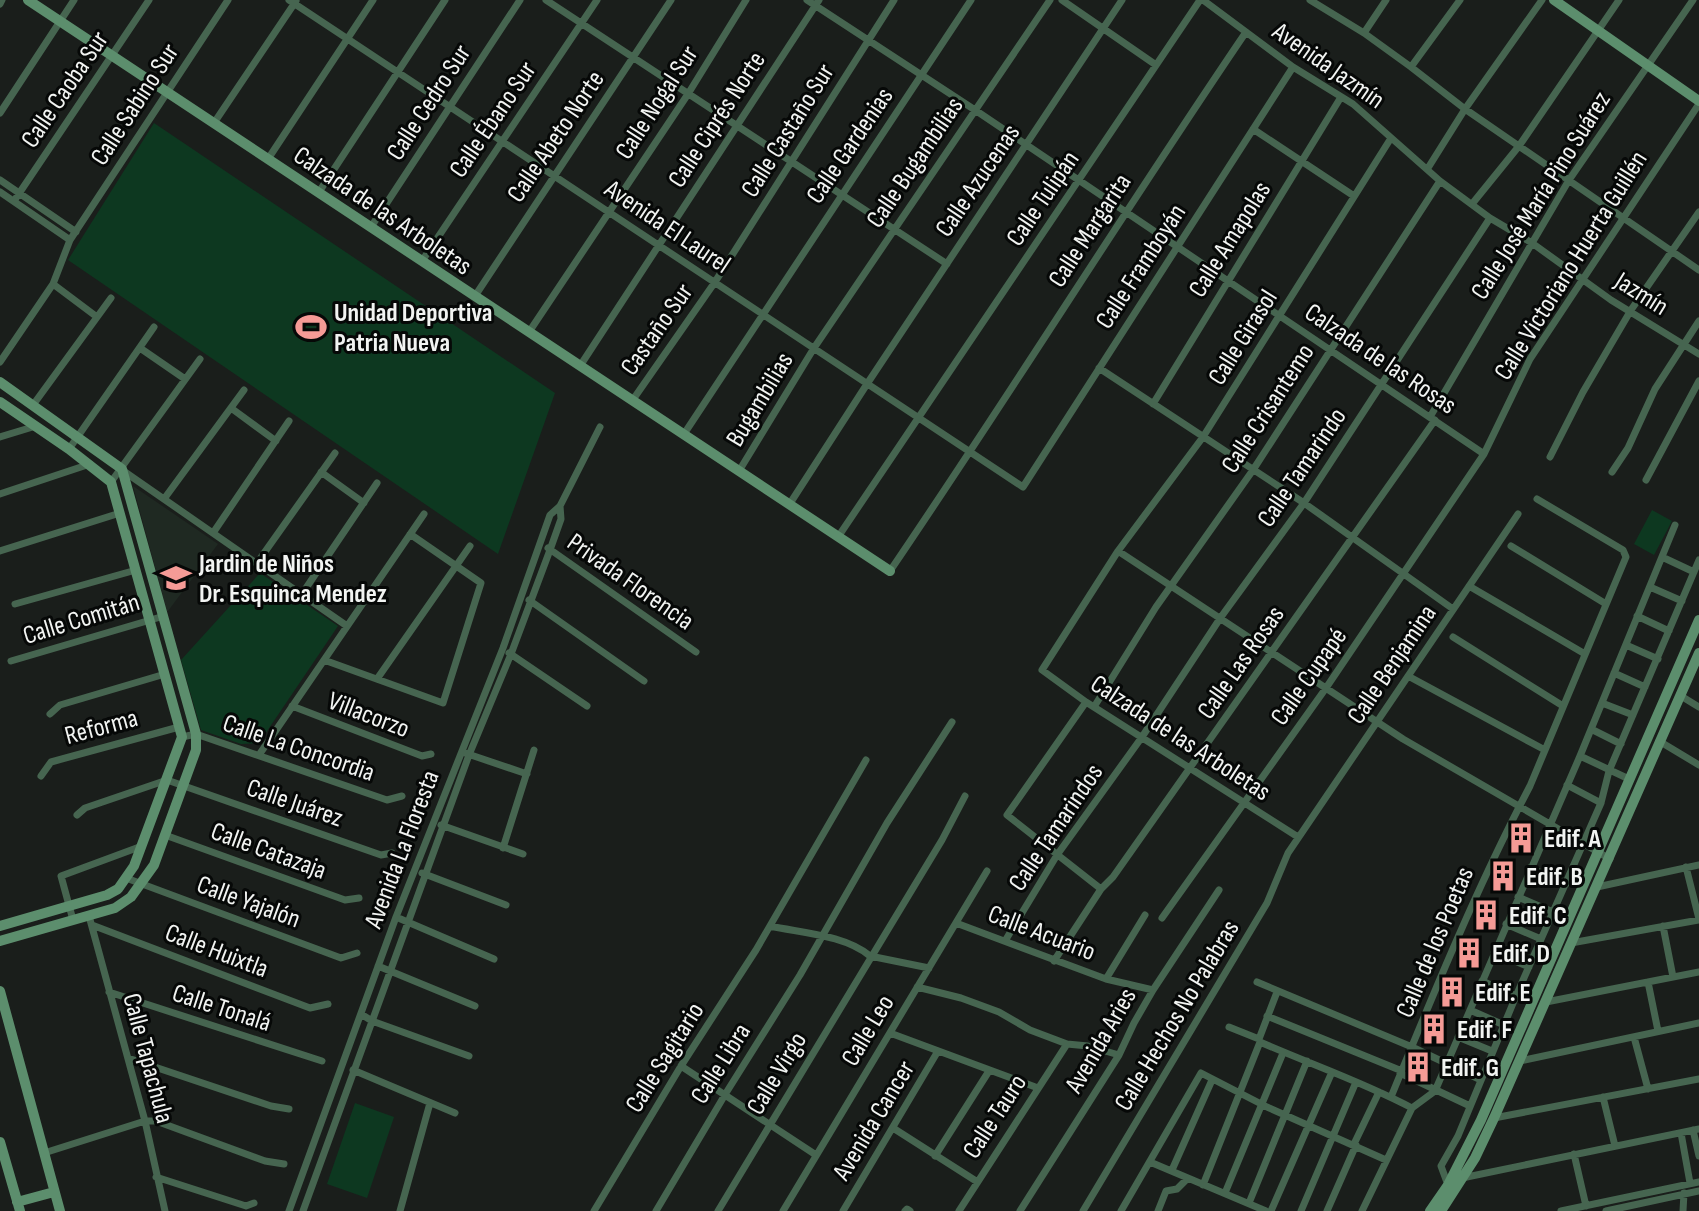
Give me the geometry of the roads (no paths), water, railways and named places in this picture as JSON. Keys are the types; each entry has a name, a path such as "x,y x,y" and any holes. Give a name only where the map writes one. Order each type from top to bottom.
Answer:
{"street":[{"name":"Calzada de las Arboletas","path":"29,0 890,571"},
{"path":"0,113 75,0"},
{"name":"Calle Caoba Sur","path":"14,201 149,0"},
{"name":"Calle Sabino Sur","path":"70,240 228,0"},
{"path":"268,159 373,0"},
{"path":"318,192 445,0"},
{"name":"Calle Cedro Sur","path":"371,227 520,0"},
{"path":"546,0 947,264"},
{"name":"Calle Ébano Sur","path":"422,261 597,0"},
{"name":"Calle Abeto Norte","path":"475,296 671,0"},
{"name":"Calle Nogal Sur","path":"529,332 688,94 746,0"},
{"name":"Calzada de las Rosas","path":"807,0 817,3 1484,454"},
{"name":"Calle Castaño Sur","path":"715,282 894,0"},
{"name":"Calle Gardenias","path":"684,435 971,0"},
{"name":"Calle Bugambilias","path":"814,348 1049,0"},
{"path":"1062,0 1156,65"},
{"name":"Calle Azucenas","path":"789,505 1122,0"},
{"name":"Avenida Jazmín","path":"1202,0 1293,67 1341,97 1429,168"},
{"name":"Calle Tulipán","path":"838,537 1202,0"},
{"path":"1364,33 1387,0"},
{"path":"1411,67 1460,0"},
{"path":"1429,168 1465,109 1542,0"},
{"path":"1554,0 1699,102"},
{"path":"1472,204 1519,146 1619,0"},
{"name":"Calle José María Pino Suárez","path":"1432,419 1569,180 1693,0"},
{"path":"214,123 293,1"},
{"name":"Avenida El Laurel","path":"293,1 1023,487"},
{"path":"1314,1 1364,33 1465,109 1699,270"},
{"name":"Calle Ciprés Norte","path":"580,366 817,3"},
{"name":"Calle Margarita","path":"890,571 1246,32"},
{"name":"Calle Framboyán","path":"1023,487 1293,67"},
{"name":"Calle Amapolas","path":"1153,404 1341,97"},
{"name":"Calle Victoriano Huerta Guillén","path":"1484,454 1530,359 1699,102"},
{"path":"1253,129 1354,196"},
{"name":"Calle Girasol","path":"1042,670 1118,551 1203,437 1391,138"},
{"name":"Jazmín","path":"1429,168 1440,181 1490,218 1699,354"},
{"path":"0,180 76,232"},
{"name":"Calle Crisantemo","path":"1094,706 1172,586 1253,470 1440,181"},
{"path":"0,192 70,240 53,284 0,362"},
{"path":"1549,457 1631,310 1699,212"},
{"name":"Calle Tamarindo","path":"1142,737 1221,617 1304,503 1490,218"},
{"name":"Castaño Sur","path":"632,401 715,282"},
{"path":"53,284 97,317"},
{"path":"33,405 111,298"},
{"path":"1612,472 1628,447 1656,389 1699,321"},
{"path":"69,449 154,327"},
{"path":"139,348 185,379"},
{"name":"Bugambilias","path":"739,471 814,348"},
{"path":"111,482 200,359"},
{"path":"1099,368 1304,503 1453,609"},
{"path":"1646,480 1699,381"},
{"path":"0,382 347,626"},
{"path":"164,499 244,390"},
{"path":"0,402 90,464 111,482 181,732 143,846 118,889 69,907 0,926"},
{"path":"231,408 276,441"},
{"name":"Calle Las Rosas","path":"1054,961 1101,889 1113,877 1353,538 1432,419"},
{"path":"214,533 289,421"},
{"path":"0,437 36,426"},
{"name":"Avenida La Floresta","path":"303,1211 443,827 483,695 503,648 550,515 560,506 600,427"},
{"path":"257,563 335,453"},
{"name":"Calle Cupapé","path":"1162,918 1326,688 1484,454"},
{"path":"0,494 90,464"},
{"path":"0,941 73,920 91,920 131,897 154,865 197,750 196,734 164,615 121,469"},
{"path":"321,472 364,503"},
{"path":"302,594 377,482"},
{"name":"Calle de los Poetas","path":"1391,1097 1453,946 1545,750 1626,556 1623,550 1537,499"},
{"name":"Avenida La Floresta","path":"289,1211 415,868 511,654 531,602 562,519 560,506"},
{"path":"0,551 120,513"},
{"path":"259,755 424,514"},
{"name":"Calle Benjamina","path":"1298,837 1518,514"},
{"path":"1362,1211 1412,1108 1435,1091 1580,756 1675,525"},
{"path":"324,660 443,703 481,583 410,534"},
{"name":"Privada Florencia","path":"541,544 696,652"},
{"path":"377,679 470,546"},
{"path":"1511,546 1606,604"},
{"path":"1118,551 1377,722 1520,805 1548,825 1610,859"},
{"path":"1662,557 1694,572"},
{"path":"1448,1185 1441,1166 1458,1136 1492,1051 1601,803 1609,771 1699,560"},
{"path":"15,604 136,570"},
{"path":"1469,586 1585,653"},
{"path":"1650,587 1682,601"},
{"path":"522,596 644,681"},
{"name":"Calle Comitán","path":"11,661 164,615"},
{"path":"1637,617 1669,631"},
{"path":"1430,1211 1448,1185 1481,1120 1699,620"},
{"path":"1453,637 1563,706"},
{"path":"1626,645 1658,659"},
{"path":"503,648 587,706"},
{"path":"1441,1211 1475,1158 1494,1118 1699,653"},
{"name":"Calzada de las Arboletas","path":"1042,670 1086,702 1298,837"},
{"path":"1614,673 1645,687"},
{"path":"50,714 60,705 165,674"},
{"path":"1408,676 1545,750"},
{"path":"483,695 491,699"},
{"path":"1681,696 1699,707"},
{"path":"1086,702 1007,815 1101,889"},
{"path":"1602,703 1633,715"},
{"name":"Villacorzo","path":"292,706 422,757 431,754"},
{"name":"Calle Libra","path":"656,1211 887,823 952,722"},
{"path":"1591,729 1621,744"},
{"name":"Calle La Concordia","path":"181,732 196,734 387,800 402,796"},
{"name":"Reforma","path":"41,776 51,762 181,732"},
{"name":"Calle Tamarindos","path":"1005,942 1057,855 1142,737"},
{"path":"1659,741 1699,765"},
{"path":"503,848 534,750"},
{"path":"465,753 527,774"},
{"path":"1580,756 1629,779"},
{"name":"Calle Sagitario","path":"594,1211 681,1066 770,926 866,760"},
{"path":"77,815 85,808 167,780"},
{"name":"Calle Juárez","path":"167,780 381,855 392,853"},
{"path":"1567,785 1601,803"},
{"name":"Calle Virgo","path":"718,1211 942,840 965,796"},
{"path":"434,821 443,827 523,854"},
{"name":"Calle Catazaja","path":"165,835 345,900 359,898"},
{"name":"Calle Hechos No Palabras","path":"1083,1211 1267,903 1288,853 1298,837"},
{"path":"73,920 61,876 143,846"},
{"path":"1597,887 1699,865"},
{"path":"1571,943 1699,919 1686,867"},
{"path":"415,868 424,875 506,905"},
{"path":"1530,868 1566,884"},
{"name":"Calle Leo","path":"783,1211 987,871"},
{"name":"Calle Yajalón","path":"126,878 341,958 357,953"},
{"name":"Avenida Aries","path":"1020,1211 1119,1055 1153,990 1219,890"},
{"path":"1518,897 1553,912"},
{"path":"1106,979 1145,915"},
{"path":"396,917 494,959"},
{"name":"Calle Tapachula","path":"91,920 145,1121 165,1211"},
{"name":"Calle Huixtla","path":"91,920 310,1008 328,1004"},
{"name":"Calle Acuario","path":"957,923 1106,979 1153,990"},
{"path":"1506,924 1541,939"},
{"path":"770,926 838,939 870,957 929,968"},
{"path":"1663,926 1673,977"},
{"path":"1494,952 1529,967"},
{"path":"378,966 475,1006"},
{"path":"1546,1002 1699,972"},
{"path":"1482,981 1516,996"},
{"path":"1257,982 1412,1047 1480,1080"},
{"path":"1648,982 1658,1031"},
{"path":"917,987 961,998 999,1012 1030,1030 1067,1044 1088,1046 1119,1055"},
{"path":"0,991 60,1211"},
{"name":"Calle Tonalá","path":"109,992 322,1061"},
{"path":"1203,1185 1277,992"},
{"path":"1470,1010 1504,1025"},
{"path":"361,1014 372,1021 469,1056"},
{"path":"1267,1016 1401,1072 1470,1107"},
{"path":"1520,1061 1699,1023"},
{"path":"1229,1027 1283,1053 1379,1091 1412,1108"},
{"path":"890,1034 1038,1088"},
{"path":"1458,1037 1492,1051"},
{"path":"1634,1037 1648,1088"},
{"name":"Calle Tauro","path":"959,1211 1067,1044"},
{"name":"Avenida Cancer","path":"843,1211 938,1051"},
{"path":"1225,1193 1283,1053"},
{"path":"128,1058 289,1109"},
{"path":"1249,1203 1307,1061"},
{"path":"681,1066 726,1093 816,1155"},
{"path":"353,1070 455,1113"},
{"path":"935,1156 989,1071"},
{"path":"1272,1211 1332,1072"},
{"path":"1121,1211 1201,1073 1386,1160"},
{"path":"1494,1118 1699,1079"},
{"path":"1172,1170 1212,1080"},
{"path":"1301,1211 1356,1082"},
{"path":"1327,1211 1379,1091"},
{"path":"1603,1097 1615,1146"},
{"path":"400,1211 430,1103"},
{"path":"44,1153 145,1121 156,1121 265,1161 284,1164"},
{"path":"893,1128 976,1181"},
{"path":"1462,1178 1696,1130 1699,1156"},
{"path":"1681,1133 1690,1183"},
{"path":"0,1142 19,1206 54,1192"},
{"path":"1574,1154 1586,1206"},
{"path":"1150,1162 1266,1211"},
{"path":"156,1177 247,1206 254,1203"},
{"path":"1158,1211 1166,1191 1177,1189 1187,1179"},
{"path":"1562,1211 1699,1182"},
{"path":"1606,1211 1699,1191"},
{"path":"1683,1211 1684,1194"}],"place":[{"name":"Unidad Deportiva Patria Nueva","path":"311,327"},
{"name":"Jardin de Niños Dr. Esquinca Mendez","path":"176,578"},
{"name":"Edif. A","path":"1521,838"},
{"name":"Edif. B","path":"1503,876"},
{"name":"Edif. C","path":"1486,915"},
{"name":"Edif. D","path":"1469,953"},
{"name":"Edif. E","path":"1452,992"},
{"name":"Edif. F","path":"1434,1029"},
{"name":"Edif. G","path":"1418,1067"}]}
